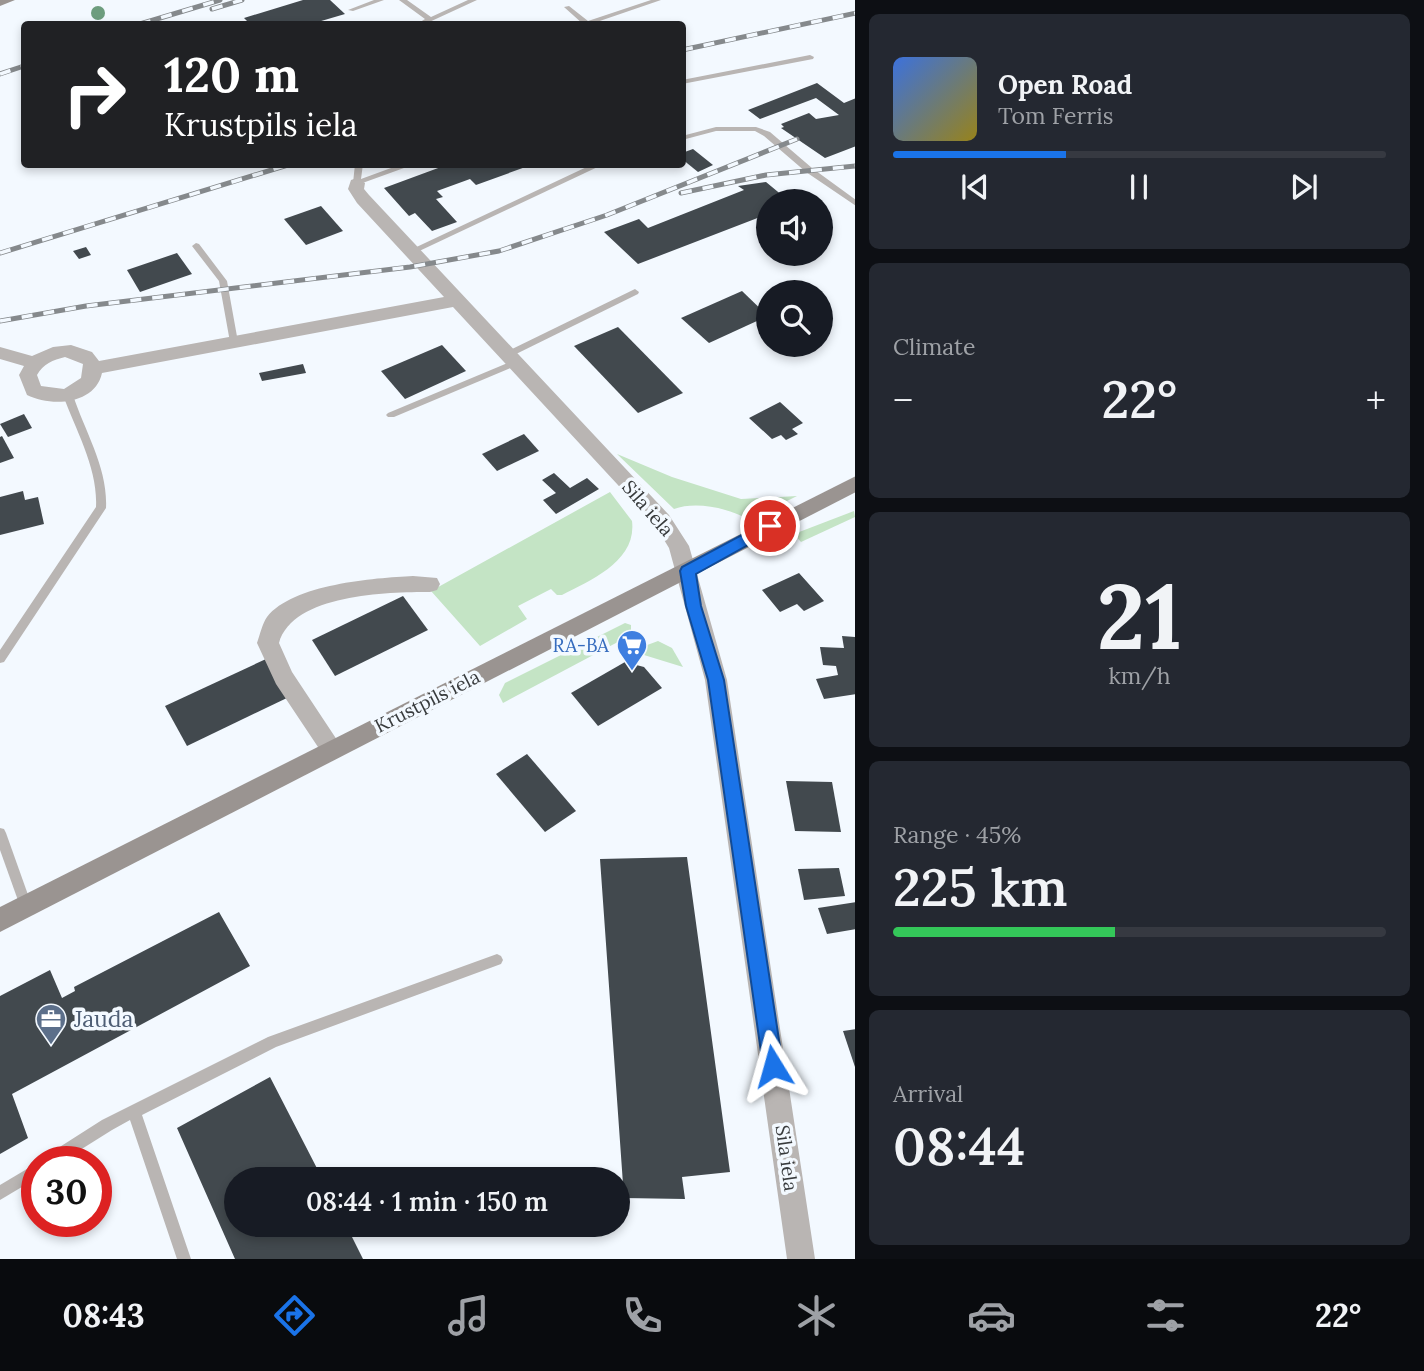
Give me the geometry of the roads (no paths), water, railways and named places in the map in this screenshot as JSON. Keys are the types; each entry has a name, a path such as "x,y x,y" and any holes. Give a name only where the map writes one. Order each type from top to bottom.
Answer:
{"street":[{"path":"0,2 8,0"},
{"name":"Sila iela","path":"357,183 356,189 363,199 662,520 679,546 716,680 802,1259"},
{"path":"94,368 459,299"},
{"path":"76,352 85,355 94,368 88,384 68,395 43,396 33,390 28,375 35,363 54,353 76,352"},
{"path":"0,353 35,363"},
{"name":"Krustpils iela","path":"0,920 688,571 855,483"},
{"path":"332,750 284,678 268,643 274,624 290,610 361,588 430,584"}],"lane":[{"path":"351,10 381,0"},
{"path":"402,0 430,20 474,0"},
{"path":"595,21 658,0"},
{"path":"567,7 583,21"},
{"path":"686,81 810,57"},
{"path":"686,137 716,129 756,129 767,134 855,204"},
{"path":"359,168 357,183 400,168"},
{"path":"412,251 524,196 590,168"},
{"path":"197,246 223,281 234,342"},
{"path":"391,415 513,358 635,292"},
{"path":"0,659 102,508 103,498 94,466 68,395"},
{"path":"0,834 26,906"},
{"path":"76,1146 134,1112 273,1042 497,960"},
{"path":"134,1112 184,1259"},
{"path":"0,1193 21,1180"}],"railway":[{"path":"150,21 220,0"},
{"path":"212,9 242,0"},
{"path":"686,49 855,13"},
{"path":"0,74 21,67"},
{"path":"0,321 86,306 410,267 499,251 607,215 797,139"},
{"path":"681,193 766,175 855,166"},
{"path":"0,253 278,168"}],"place":[{"name":"RA-BA","path":"632,672"},
{"name":"Jauda","path":"51,1046"}]}
